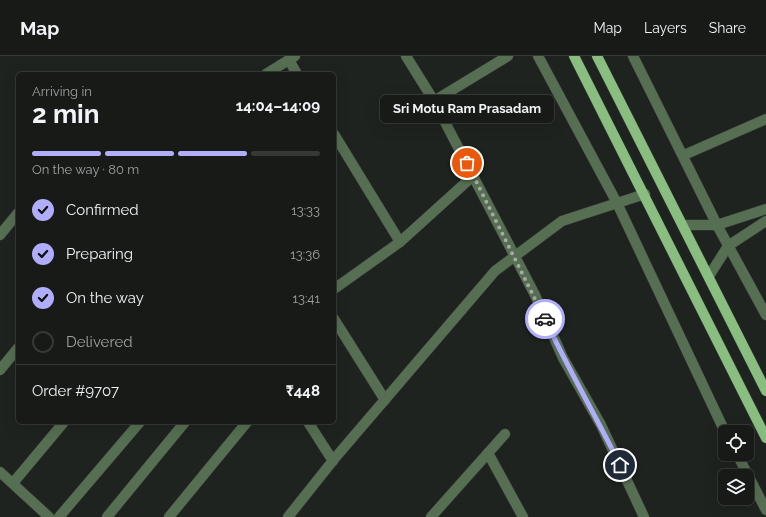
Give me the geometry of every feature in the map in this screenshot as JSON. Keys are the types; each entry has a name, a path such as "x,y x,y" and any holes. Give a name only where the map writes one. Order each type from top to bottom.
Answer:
{"main road":[{"path":"574,56 645,194 766,438"},
{"path":"597,56 684,225 766,390"}],"street":[{"path":"406,56 434,101 473,176 534,295 563,358 601,425 644,517"},
{"path":"434,101 508,56"},
{"path":"538,56 617,203 722,425"},
{"path":"633,56 684,155 717,225 766,315"},
{"path":"269,72 292,58 296,72"},
{"path":"684,155 766,119"},
{"path":"336,137 400,242"},
{"path":"336,288 400,242 473,176"},
{"path":"288,517 333,461 495,271 562,221 645,194"},
{"path":"684,225 717,225 766,209"},
{"path":"0,235 16,215"},
{"path":"709,276 728,246 766,221"},
{"path":"336,322 385,400"},
{"path":"0,370 16,350"},
{"path":"13,483 62,424"},
{"path":"59,517 138,424"},
{"path":"107,517 183,424"},
{"path":"169,517 245,424"},
{"path":"309,424 333,461"},
{"path":"431,517 505,434"},
{"path":"488,453 523,517"},
{"path":"740,461 766,510"},
{"path":"0,472 49,517"}],"way so far":[{"path":"467,163 545,319"}],"place":[{"name":"Sri Motu Ram Prasadam","path":"467,163"}],"route":[{"path":"545,319 563,358 601,425 620,465"}]}
